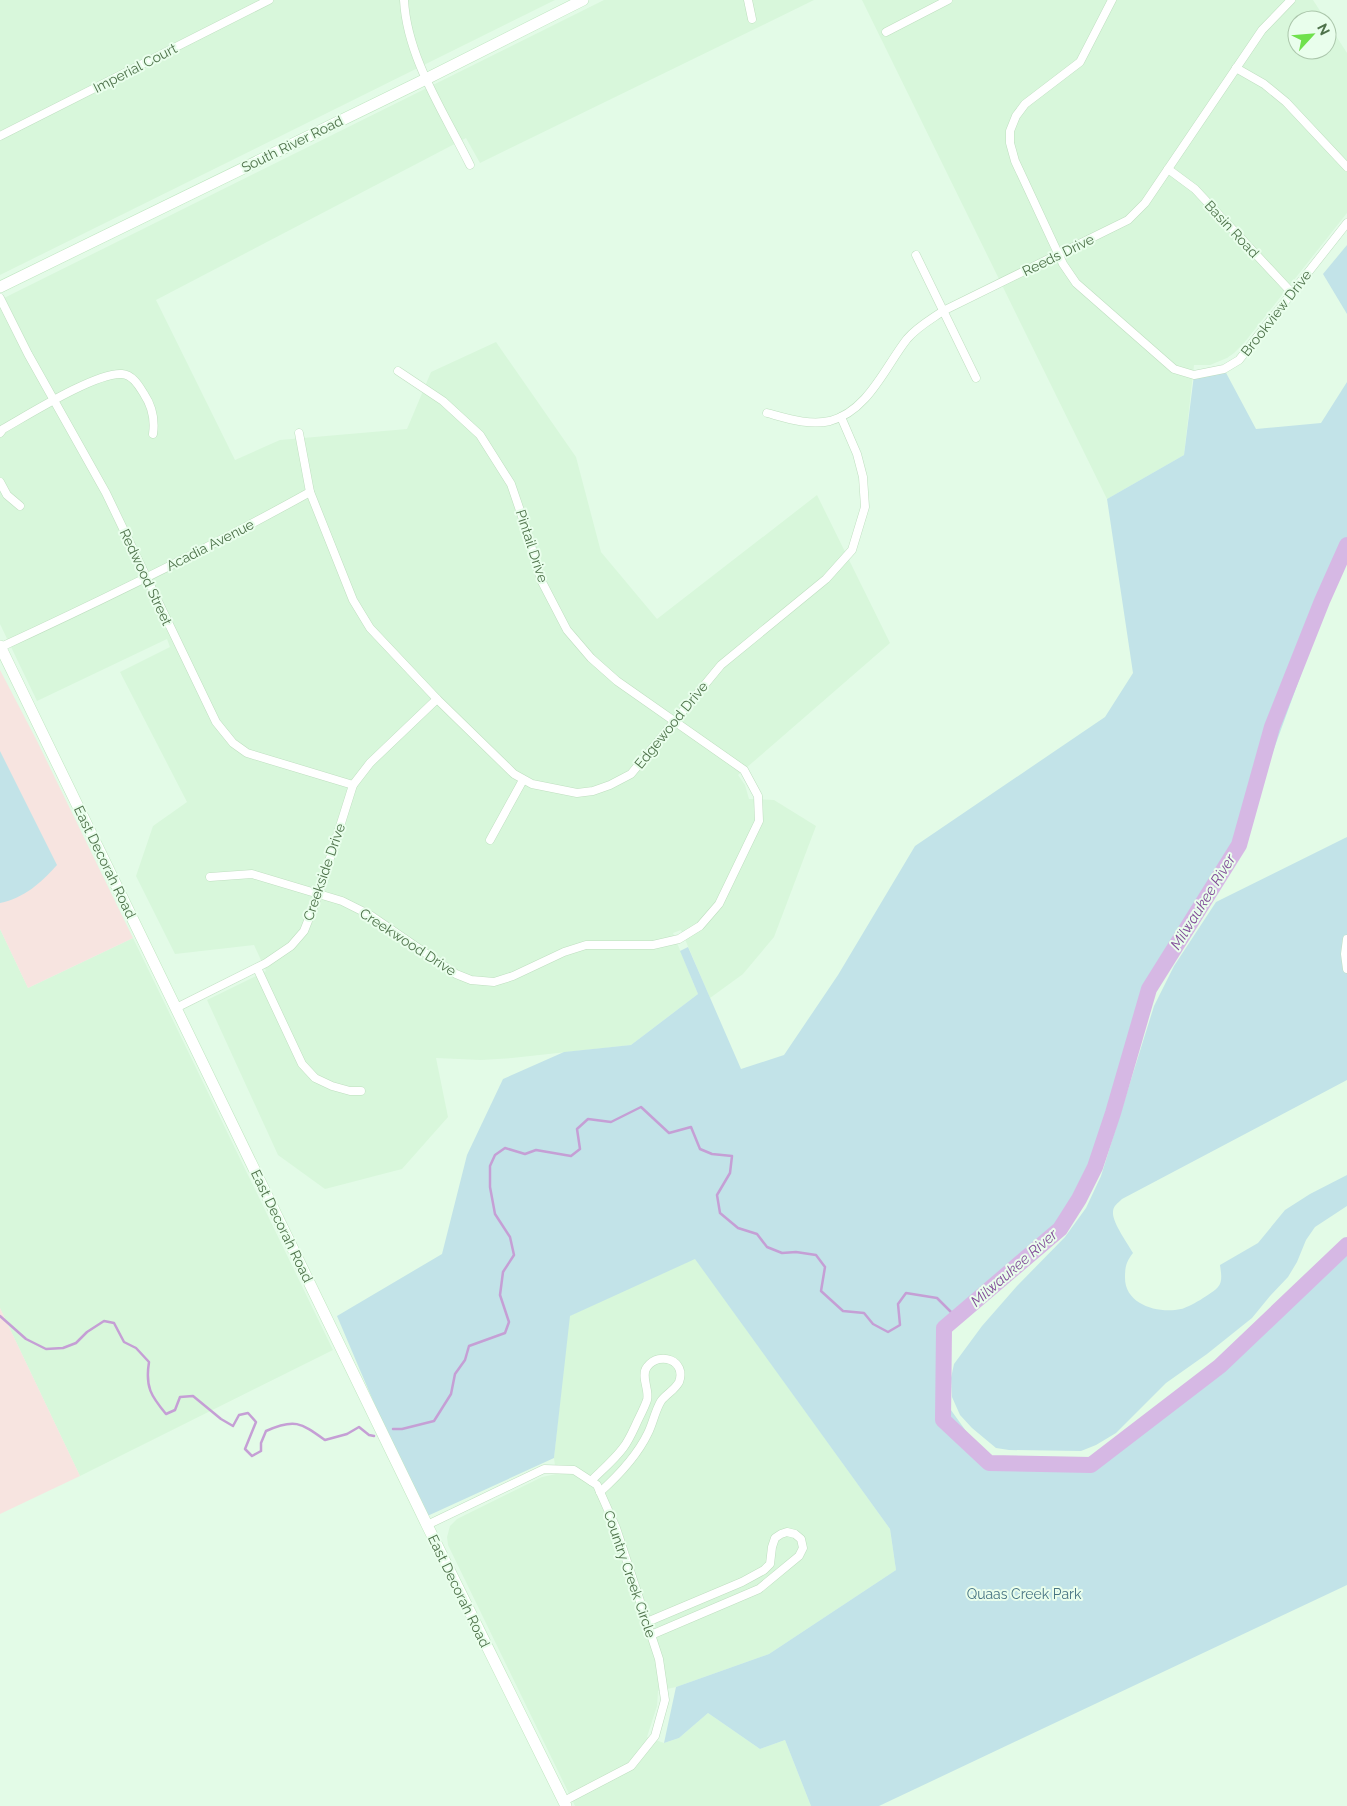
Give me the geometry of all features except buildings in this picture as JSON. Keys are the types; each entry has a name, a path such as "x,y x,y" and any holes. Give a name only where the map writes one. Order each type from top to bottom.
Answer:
{"street":[{"name":"Imperial Court","path":"0,136 269,0"},
{"path":"404,0 412,45 426,79 470,165"},
{"name":"South River Road","path":"0,287 426,79 583,0"},
{"path":"748,0 752,19"},
{"path":"886,32 948,0"},
{"name":"Brookview Drive","path":"1112,0 1080,62 1025,104 1016,116 1010,131 1010,142 1016,161 1058,254 1076,283 1174,369 1194,375 1224,369 1239,360 1347,223"},
{"name":"Reeds Drive","path":"766,413 803,421 829,421 841,417 863,402 908,338 922,325 943,311 1128,220 1145,203 1262,30 1291,0"},
{"path":"1236,68 1264,84 1286,102 1347,167"},
{"name":"Basin Road","path":"1168,169 1195,189 1292,293"},
{"path":"916,255 976,378"},
{"name":"Redwood Street","path":"0,298 28,354 106,493 216,722 233,742 247,753 353,785"},
{"name":"Pintail Drive","path":"398,371 444,401 480,436 511,484 541,580 568,630 591,658 675,722 744,770 758,796"},
{"path":"0,433 3,429 54,400 104,376 123,374 135,380 147,399 155,421 154,434"},
{"name":"Edgewood Drive","path":"298,433 310,492 352,600 370,628 437,699 514,774 532,784 577,793 593,791 631,774 721,665 826,579 852,550 865,507 863,477 857,454 841,417"},
{"path":"0,482 7,495 20,506"},
{"name":"Acadia Avenue","path":"0,647 146,578 264,518 310,492"},
{"name":"East Decorah Road","path":"0,647 427,1525 565,1803"},
{"name":"Creekside Drive","path":"176,1008 266,963 290,946 304,931 319,893 353,785 370,763 437,699"},
{"path":"490,840 523,780"},
{"name":"Creekwood Drive","path":"210,877 252,874 342,901 370,915 456,974 471,980 494,982 513,976 564,952 586,945 653,945 679,939 700,926 719,904 759,821 758,796"},
{"path":"1347,939 1345,954 1347,969"},
{"path":"257,968 302,1064 315,1078 332,1086 350,1091 362,1091"},
{"path":"591,1481 624,1448 633,1430 647,1400 648,1389 645,1370 651,1363 660,1358 670,1359 678,1366 681,1376 677,1386 662,1399 648,1433 634,1457 618,1476 600,1492"},
{"name":"Country Creek Circle","path":"427,1525 544,1469 574,1470 597,1485 616,1528 659,1659 665,1700 655,1736 631,1766 565,1803"},
{"path":"647,1622 742,1582 764,1570 770,1564 775,1538 781,1534 788,1532 795,1534 801,1539 803,1548 800,1556 759,1589 651,1635"}],"shaded area":[{"path":"0,0 555,0 0,275"},
{"path":"604,0 814,0 480,163 466,138 156,300 235,460 280,440 407,429 431,372 496,342 576,457 601,552 657,619 817,495 890,643 738,775 745,785 749,799 774,800 816,826 774,937 743,974 710,998 681,930 673,933 698,994 631,1045 512,1058 481,1060 436,1058 448,1117 402,1169 325,1189 278,1155 207,1000 266,971 254,945 175,954 136,876 153,826 187,802 120,672 170,647 167,639 37,701 0,624 0,300"},
{"path":"862,0 1313,0 1320,10 1287,10 1287,60 1337,60 1337,38 1347,53 1347,213 1244,343 1234,353 1210,365 1194,365 1184,455 1107,499"},
{"path":"0,670 37,741 133,938 28,988 0,929"},
{"path":"0,929 28,988 133,938 333,1350 80,1476 0,1308"},
{"path":"695,1258 890,1529 896,1570 769,1654 676,1687 658,1691 657,1706 647,1737 664,1743 679,1738 708,1713 760,1749 785,1740 811,1806 575,1806 448,1545 447,1537 450,1526 457,1519 542,1477 556,1474 554,1458 569,1316"},
{"path":"0,1308 80,1476 0,1514"}],"green space":[{"path":"1347,245 1347,314 1323,274"},
{"name":"Quaas Creek Park","path":"1224,369 1256,429 1321,423 1347,382 1347,548 1239,845 1149,989 1113,1113 1095,1167 1079,1199 1060,1229 944,1329 948,1406 989,1463 1091,1465 1220,1366 1347,1245 1347,1585 879,1806 811,1806 785,1740 760,1749 708,1713 679,1738 664,1743 676,1687 769,1654 896,1570 890,1529 695,1259 570,1316 554,1458 423,1518 337,1316 442,1254 467,1155 503,1079 564,1052 631,1045 698,994 680,951 688,947 741,1069 784,1055 838,975 915,846 1105,717 1133,673 1107,499 1184,455 1194,375"},
{"path":"0,751 57,865 32,889 9,901 0,903"},
{"path":"1347,837 1347,1080 1117,1203 1113,1210 1113,1216 1133,1253 1126,1268 1125,1278 1127,1287 1131,1295 1145,1306 1163,1310 1184,1308 1215,1290 1220,1285 1221,1280 1220,1265 1258,1243 1285,1210 1310,1194 1347,1175 1347,1206 1315,1227 1306,1240 1297,1262 1288,1277 1252,1318 1207,1354 1166,1383 1116,1433 1096,1445 1081,1451 1009,1450 996,1448 960,1415 952,1397 951,1378 954,1364 982,1326 1017,1286 1065,1237 1086,1208 1101,1176 1154,1006 1174,966 1216,902"}],"waterway":[{"name":"Milwaukee River","path":"1347,545 1322,601 1272,727 1239,845 1149,989 1113,1113 1095,1167 1079,1199 1060,1229 944,1328 943,1420 989,1463 1091,1465 1220,1366 1347,1245"},
{"path":"393,1429 402,1429 434,1421 451,1394 455,1374 465,1360 469,1346 505,1333 509,1322 500,1295 503,1272 514,1255 510,1237 495,1214 490,1187 490,1166 495,1155 505,1148 525,1154 536,1150 571,1156 580,1149 577,1129 588,1119 611,1122 641,1107 669,1133 691,1127 700,1149 712,1154 732,1156 730,1173 717,1195 720,1213 738,1228 757,1234 767,1247 782,1253 796,1252 816,1255 825,1267 821,1291 843,1311 864,1313 873,1324 888,1332 900,1325 898,1304 906,1293 937,1298 957,1318"},
{"path":"0,1316 26,1339 46,1349 63,1348 76,1343 87,1332 104,1321 114,1323 124,1342 136,1348 149,1362 148,1378 150,1391 166,1414 175,1410 180,1397 193,1396 221,1419 233,1426 239,1415 248,1413 256,1422 245,1449 252,1456 261,1451 261,1443 266,1431 284,1425 297,1424 303,1426 325,1440 347,1434 359,1427 369,1435 374,1436"}]}
